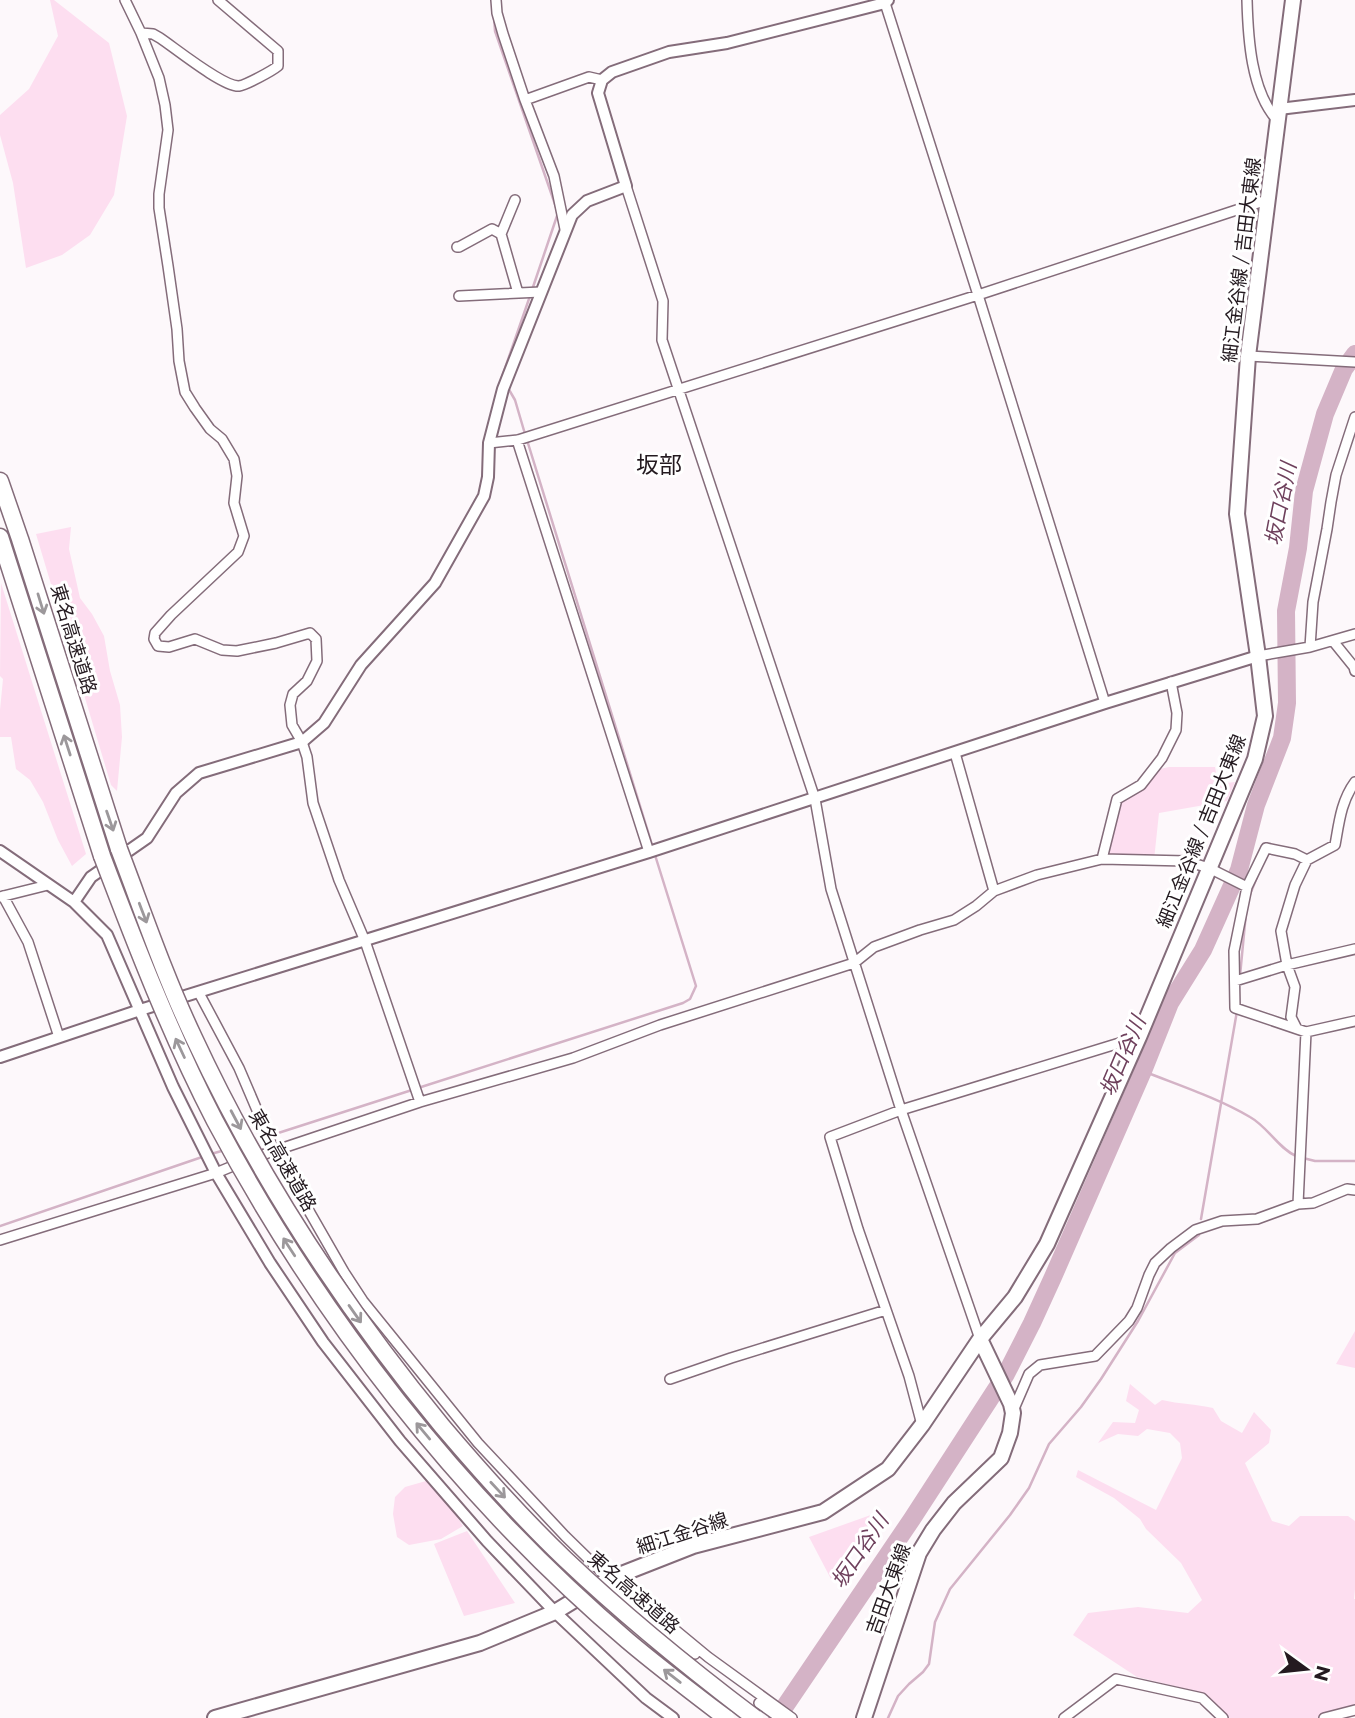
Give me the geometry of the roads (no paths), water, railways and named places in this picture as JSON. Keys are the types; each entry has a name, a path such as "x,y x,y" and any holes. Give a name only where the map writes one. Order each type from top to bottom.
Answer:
{"highway":[{"name":"東名高速道路","path":"0,481 119,849 171,984 225,1101 259,1164 313,1253 419,1398 477,1468 519,1513 572,1566 648,1634 706,1681 759,1707"},
{"name":"東名高速道路","path":"0,537 102,856 154,989 192,1075 272,1222 339,1322 390,1391 468,1484 548,1567 628,1640 726,1718"}],"main road":[{"name":"細江金谷線 / 吉田大東線","path":"982,1345 1048,1244 1212,870 1255,759 1265,716 1237,514 1248,356 1293,0"},
{"path":"982,1345 1012,1408"},
{"name":"細江金谷線","path":"215,1718 480,1643 555,1612 605,1581 693,1546 823,1512 888,1469 982,1345"},
{"name":"吉田大東線","path":"864,1718 919,1553 954,1503 1001,1458 1010,1433 1012,1408"}],"street":[{"path":"125,0 159,78 165,105 168,130 159,208 185,392 210,429 222,439 234,459 237,476 233,503 244,536 238,552 171,615 155,632 154,639 159,646 169,647 195,639 222,650 237,651 310,633 316,639 317,661 307,681 293,694 290,705 292,725 303,742 313,803 339,880 365,941 419,1099"},
{"path":"141,33 160,38 215,77 230,84 239,86 273,71 278,66 278,51 218,0"},
{"path":"496,0 497,13 524,100 554,176 565,229"},
{"path":"1247,0 1248,35 1255,72 1268,110 1278,115 1355,100"},
{"path":"982,1345 853,963 831,889 815,799 662,340 663,301 598,93 602,80 612,72 669,52 727,43 886,1 1105,703"},
{"path":"524,100 589,77 602,80"},
{"path":"74,902 91,877 147,838 176,793 199,773 303,742 324,723 361,665 435,583 484,496 488,477 489,443 503,389 565,229 572,215 587,201 626,186"},
{"path":"500,234 514,201"},
{"path":"489,443 531,436 1268,201"},
{"path":"457,247 492,229 500,234 521,293"},
{"path":"460,296 539,292"},
{"path":"1248,356 1355,362"},
{"path":"1310,647 1313,601 1336,475 1355,417"},
{"path":"517,440 649,852"},
{"path":"1345,447 1355,451"},
{"path":"0,1057 140,1010 662,848 1171,682 1258,656 1310,647 1355,634"},
{"path":"1334,641 1355,671"},
{"path":"1102,859 1117,799 1141,785 1161,758 1176,730 1177,713 1171,682"},
{"path":"955,753 994,891"},
{"path":"1297,1204 1302,1031 1291,1017 1295,987 1287,965 1281,931 1295,885 1307,860 1335,845 1341,810 1347,793 1355,782"},
{"path":"1307,860 1295,854 1266,848 1247,887 1234,951 1240,1009 1302,1031 1355,1021"},
{"path":"0,851 74,902 107,935 173,1087 216,1172 270,1263 323,1342 400,1441 488,1541 555,1612 646,1698 673,1718"},
{"path":"0,1240 216,1172 272,1146 419,1099 573,1058 660,1025 853,963 874,947 954,920 994,891 1037,875 1102,859 1186,861 1247,887"},
{"path":"48,885 2,896 28,942 59,1037"},
{"path":"1235,981 1355,949"},
{"path":"199,993 239,1069 272,1146 363,1301 478,1443 605,1581 650,1609 708,1657 759,1707 780,1718"},
{"path":"922,1426 909,1376 858,1229 830,1137 901,1110 1139,1037"},
{"path":"1012,1408 1028,1374 1040,1365 1095,1356 1129,1321 1155,1263 1195,1230 1222,1221 1257,1219 1297,1204 1313,1203 1347,1189 1355,1190"},
{"path":"670,1379 886,1310"},
{"path":"1064,1718 1116,1679 1125,1679 1202,1698 1223,1718"},
{"path":"759,1707 792,1718"},
{"path":"1324,1718 1355,1710"}],"waterway":[{"path":"494,17 495,31 558,213 532,290"},
{"path":"503,379 530,296"},
{"name":"坂口谷川","path":"777,1718 912,1519 1006,1374 1053,1277 1170,1003 1203,950 1239,870 1256,805 1282,738 1287,703 1286,611 1298,548 1304,491 1325,414 1344,369 1355,354"},
{"path":"508,388 515,400 525,434"},
{"path":"527,440 653,848"},
{"path":"418,1088 690,999 696,986 655,855"},
{"name":"坂口谷川","path":"1239,870 1245,873"},
{"path":"1249,897 1257,877"},
{"path":"1240,976 1246,913"},
{"path":"1201,1219 1237,1011"},
{"path":"1143,1071 1238,1110 1262,1126 1296,1156"},
{"path":"272,1135 412,1090"},
{"path":"211,1154 225,1150"},
{"path":"0,1226 205,1156"},
{"path":"1303,1158 1315,1161 1355,1161"},
{"path":"888,1718 898,1696 929,1664 935,1622 950,1589 1029,1488 1049,1444 1101,1379 1138,1321 1175,1253 1199,1235"}],"district":[{"name":"坂部","path":"659,465"}]}
